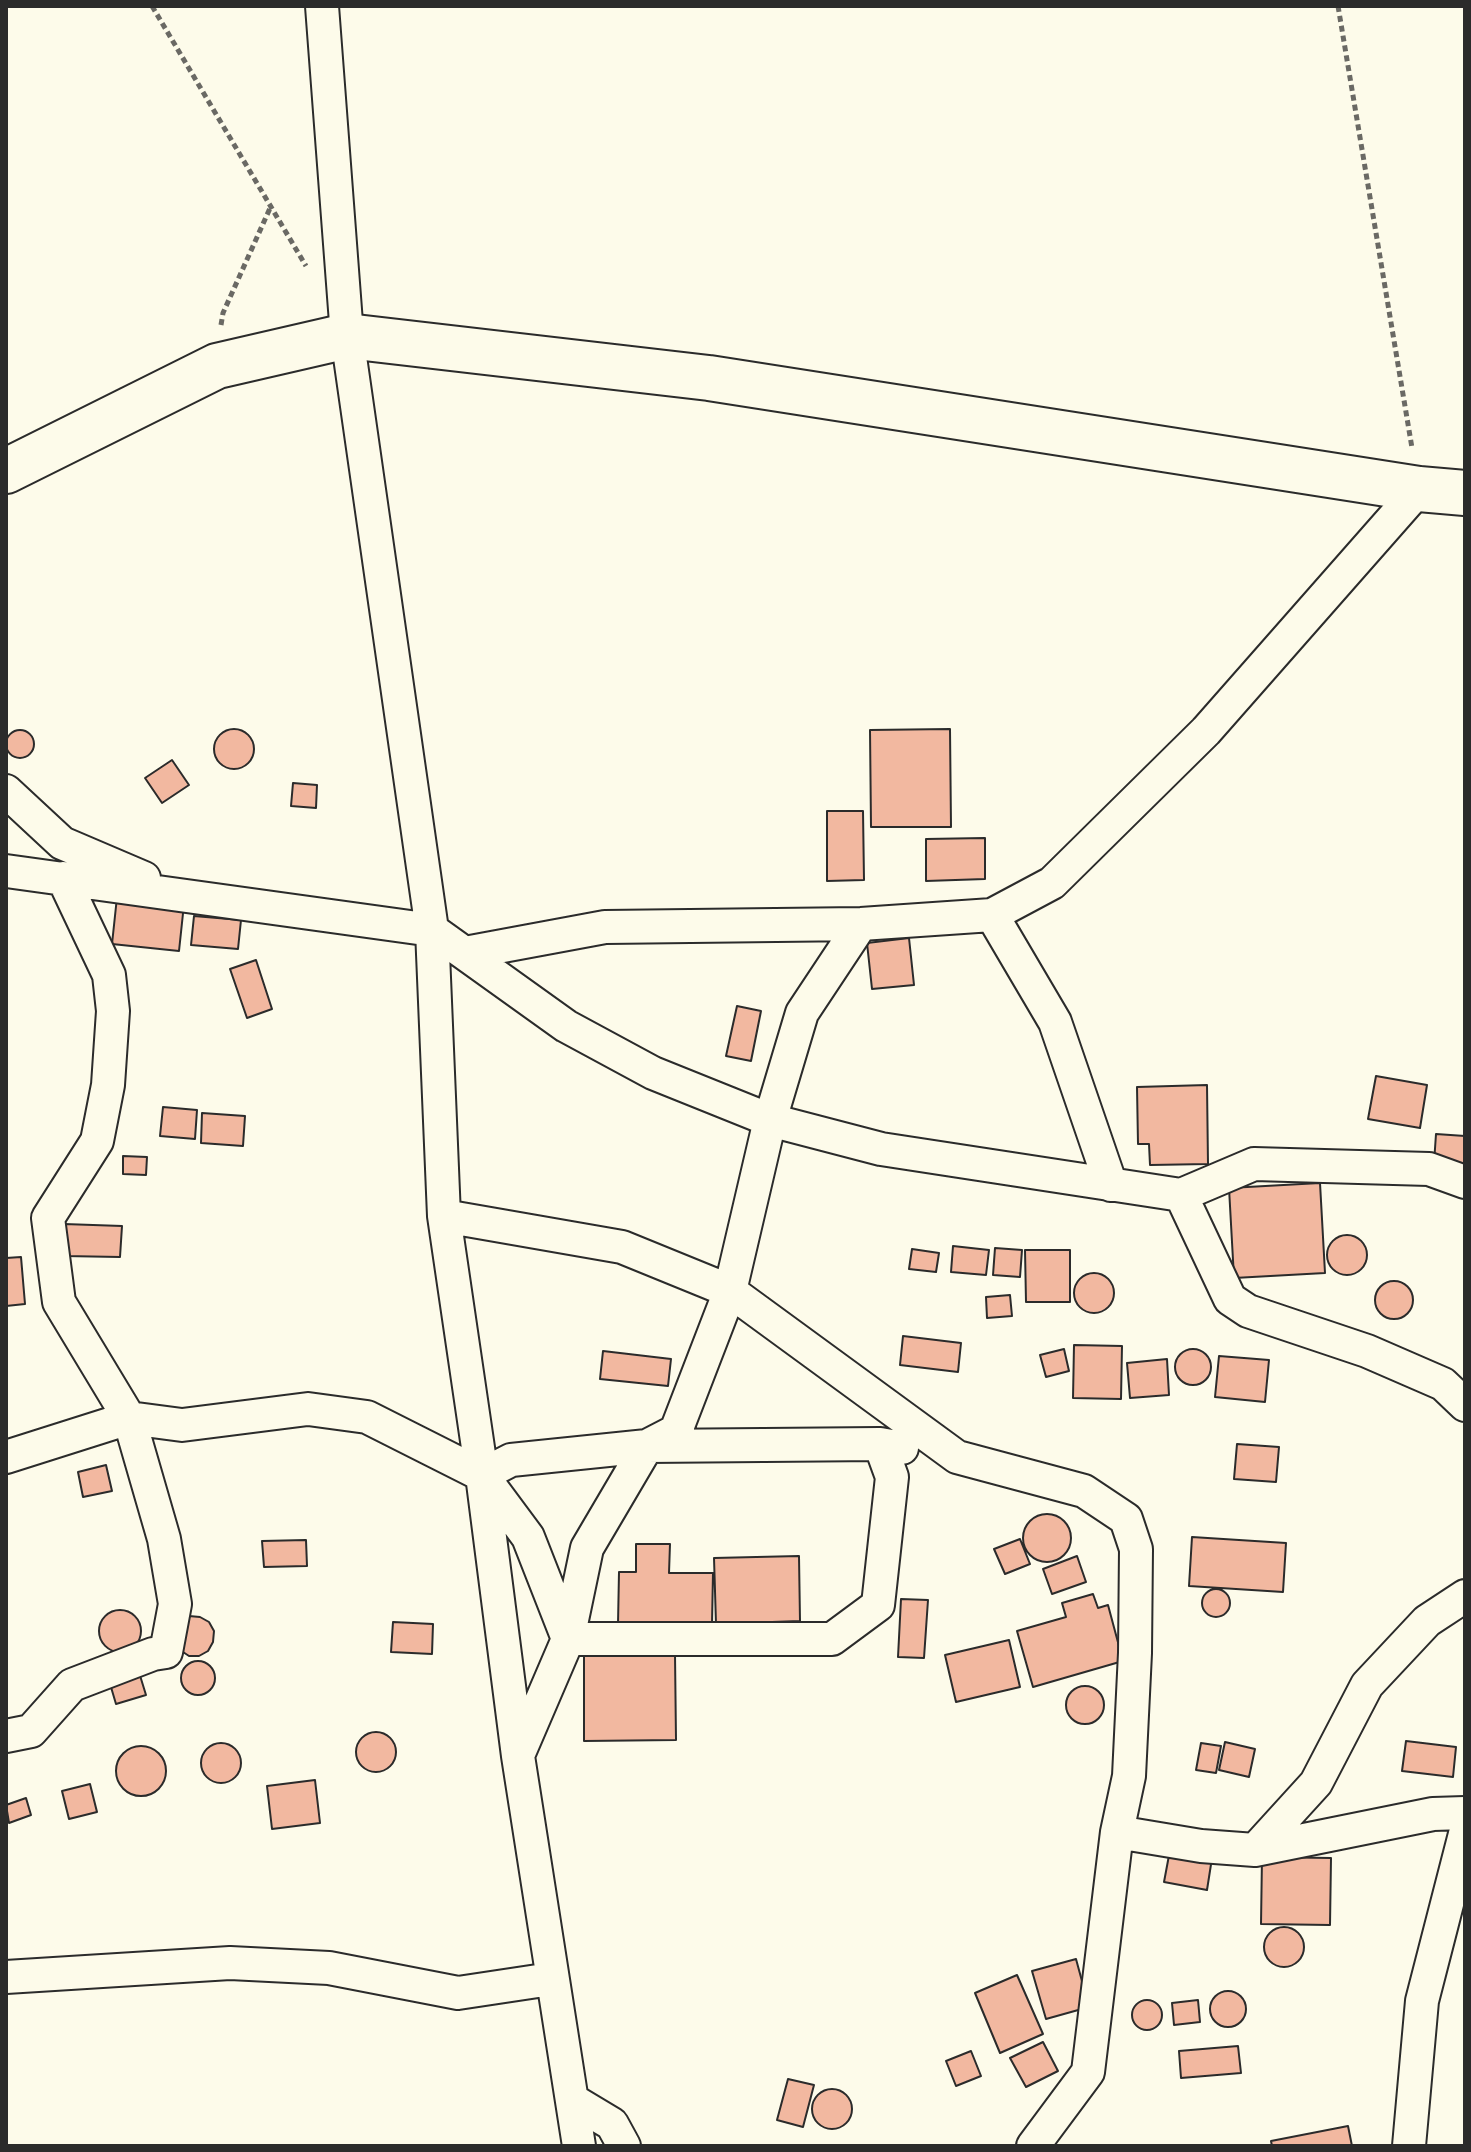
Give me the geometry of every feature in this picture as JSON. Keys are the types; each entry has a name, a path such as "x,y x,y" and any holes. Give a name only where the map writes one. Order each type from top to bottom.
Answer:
{"street":[{"path":"322,6 347,336 432,930 444,1216 482,1475 518,1756 579,2146"},
{"path":"6,471 217,366 347,336 709,378 1419,489 1465,493"},
{"path":"465,953 605,927 861,924 992,915 1052,883 1206,731 1419,489"},
{"path":"6,791 62,843 180,893"},
{"path":"6,871 432,930 566,1026 653,1073 770,1120 881,1149 1181,1195 1254,1164 1429,1169 1465,1182"},
{"path":"6,1736 31,1731 72,1685 153,1654 166,1652 175,1604 164,1539 129,1418 59,1302 48,1218 97,1141 108,1085 113,1011 109,975 63,878"},
{"path":"992,915 1055,1022 1111,1185"},
{"path":"518,1756 568,1639 587,1548 647,1446 676,1431 730,1291 770,1120 802,1013 861,924"},
{"path":"1181,1195 1230,1299 1248,1311 1367,1351 1443,1384 1465,1405"},
{"path":"444,1216 622,1247 730,1291 957,1457"},
{"path":"6,1457 129,1418 182,1425 308,1409 367,1417 482,1475 528,1537 568,1639"},
{"path":"482,1475 511,1460 647,1446 880,1444 957,1457 1084,1491 1126,1519 1136,1549 1129,1776 1117,1832 1088,2072 1033,2146"},
{"path":"568,1639 832,1639 878,1605 892,1477 880,1444"},
{"path":"1255,1850 1316,1783 1367,1685 1427,1621 1465,1596"},
{"path":"1117,1832 1201,1846 1255,1850 1418,1817 1465,1813"},
{"path":"1409,2146 1422,2001 1465,1834"},
{"path":"6,1977 230,1963 329,1968 458,1993 551,1979"},
{"path":"572,2100 612,2124 624,2146"}],"path":[{"path":"152,6 309,271"},
{"path":"1338,6 1419,489"},
{"path":"217,366 223,313 271,206"}],"building":[{"path":"234,729 248,735 254,749 248,763 234,769 220,763 214,749 220,735"},
{"path":"950,729 951,827 871,827 870,730"},
{"path":"20,730 30,734 34,744 30,754 20,758 10,754 6,744 10,734"},
{"path":"172,760 189,785 162,803 145,778"},
{"path":"293,783 317,785 316,808 291,806"},
{"path":"827,811 863,811 864,880 827,881"},
{"path":"985,838 985,879 926,881 926,839"},
{"path":"117,897 184,904 179,951 112,944"},
{"path":"194,916 241,920 238,949 191,945"},
{"path":"909,938 914,985 872,989 867,943"},
{"path":"256,960 272,1009 247,1018 230,969"},
{"path":"737,1006 761,1011 751,1061 726,1056"},
{"path":"1376,1076 1427,1085 1420,1128 1368,1119"},
{"path":"1207,1085 1208,1164 1150,1165 1149,1144 1138,1144 1137,1087"},
{"path":"163,1107 197,1110 195,1139 160,1136"},
{"path":"202,1113 245,1116 243,1146 201,1143"},
{"path":"1436,1134 1465,1136 1465,1164 1434,1163"},
{"path":"123,1156 147,1157 146,1175 123,1174"},
{"path":"1320,1183 1325,1273 1234,1278 1229,1188"},
{"path":"64,1224 122,1226 120,1257 64,1256"},
{"path":"1347,1235 1361,1241 1367,1255 1361,1269 1347,1275 1333,1269 1327,1255 1333,1241"},
{"path":"953,1246 989,1250 986,1275 951,1272"},
{"path":"995,1248 1022,1250 1020,1277 993,1275"},
{"path":"912,1249 939,1253 936,1272 909,1269"},
{"path":"1025,1250 1070,1250 1070,1302 1026,1302"},
{"path":"21,1257 25,1304 6,1306 6,1258"},
{"path":"1094,1273 1108,1279 1114,1293 1108,1307 1094,1313 1080,1307 1074,1293 1080,1279"},
{"path":"1394,1281 1407,1287 1413,1300 1407,1313 1394,1319 1381,1313 1375,1300 1381,1287"},
{"path":"1010,1295 1012,1316 987,1318 986,1297"},
{"path":"903,1336 961,1343 958,1372 900,1365"},
{"path":"1074,1345 1122,1346 1121,1399 1073,1398"},
{"path":"1064,1349 1069,1371 1046,1377 1040,1355"},
{"path":"1193,1349 1206,1354 1211,1367 1206,1380 1193,1385 1180,1380 1175,1367 1180,1354"},
{"path":"603,1351 671,1359 668,1386 600,1379"},
{"path":"1219,1356 1269,1360 1265,1402 1215,1397"},
{"path":"1167,1359 1169,1395 1130,1398 1127,1363"},
{"path":"1237,1444 1279,1447 1276,1482 1234,1479"},
{"path":"106,1465 112,1491 83,1497 78,1472"},
{"path":"1047,1514 1064,1521 1071,1538 1064,1555 1047,1562 1030,1555 1023,1538 1030,1521"},
{"path":"1192,1537 1286,1543 1283,1592 1189,1586"},
{"path":"1020,1539 1030,1564 1005,1574 994,1549"},
{"path":"306,1540 307,1566 264,1567 262,1541"},
{"path":"636,1544 670,1544 669,1573 713,1573 712,1624 618,1624 619,1572 636,1572"},
{"path":"799,1556 800,1621 716,1624 714,1558"},
{"path":"1077,1556 1086,1582 1052,1594 1043,1569"},
{"path":"1216,1589 1226,1593 1230,1603 1226,1613 1216,1617 1206,1613 1202,1603 1206,1593"},
{"path":"1093,1594 1098,1608 1108,1605 1123,1661 1033,1687 1017,1631 1066,1617 1062,1603"},
{"path":"901,1599 928,1600 924,1658 898,1657"},
{"path":"120,1610 135,1616 141,1631 135,1646 120,1652 105,1646 99,1631 105,1616"},
{"path":"189,1616 209,1622 214,1631 208,1651 199,1656 189,1656 180,1650 180,1622"},
{"path":"393,1622 433,1624 432,1654 391,1652"},
{"path":"1009,1640 1020,1687 956,1702 945,1655"},
{"path":"675,1654 676,1740 584,1741 584,1655"},
{"path":"198,1661 210,1666 215,1678 210,1690 198,1695 186,1690 181,1678 186,1666"},
{"path":"138,1669 146,1695 116,1704 108,1677"},
{"path":"1085,1686 1098,1692 1104,1705 1098,1718 1085,1724 1072,1718 1066,1705 1072,1692"},
{"path":"376,1732 390,1738 396,1752 390,1766 376,1772 362,1766 356,1752 362,1738"},
{"path":"1406,1741 1456,1747 1453,1777 1402,1771"},
{"path":"1225,1742 1255,1749 1249,1777 1219,1770"},
{"path":"221,1743 235,1749 241,1763 235,1777 221,1783 207,1777 201,1763 207,1749"},
{"path":"1201,1743 1221,1746 1216,1773 1196,1770"},
{"path":"141,1746 159,1753 166,1771 159,1789 141,1796 123,1789 116,1771 123,1753"},
{"path":"315,1780 320,1823 272,1829 267,1786"},
{"path":"90,1784 97,1812 69,1819 62,1791"},
{"path":"26,1798 31,1815 9,1823 6,1805"},
{"path":"1170,1850 1212,1858 1207,1890 1164,1882"},
{"path":"1262,1857 1331,1858 1330,1925 1261,1924"},
{"path":"1284,1927 1298,1933 1304,1947 1298,1961 1284,1967 1270,1961 1264,1947 1270,1933"},
{"path":"1076,1959 1089,2007 1046,2019 1032,1971"},
{"path":"1017,1975 1043,2034 1000,2053 975,1993"},
{"path":"1228,1991 1240,1997 1246,2009 1240,2021 1228,2027 1216,2021 1210,2009 1216,1997"},
{"path":"1147,2000 1157,2005 1162,2015 1157,2025 1147,2030 1137,2025 1132,2015 1137,2005"},
{"path":"1198,2000 1200,2022 1174,2025 1172,2003"},
{"path":"1043,2042 1058,2071 1026,2087 1010,2058"},
{"path":"1238,2046 1241,2073 1181,2078 1179,2051"},
{"path":"971,2051 981,2076 956,2086 946,2061"},
{"path":"788,2079 814,2085 803,2127 777,2120"},
{"path":"832,2089 846,2095 852,2109 846,2123 832,2129 818,2123 812,2109 818,2095"},
{"path":"1348,2126 1352,2146 1272,2146 1271,2141"}]}
